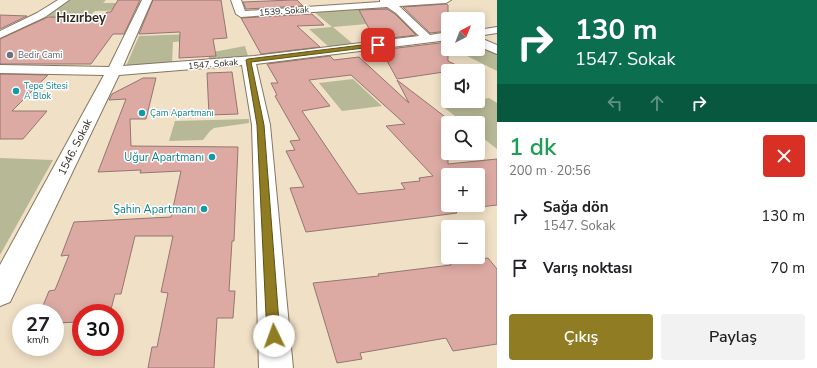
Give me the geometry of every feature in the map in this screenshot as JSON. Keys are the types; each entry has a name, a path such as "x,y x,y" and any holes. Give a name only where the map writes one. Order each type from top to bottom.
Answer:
{"street":[{"path":"0,36 64,0"},
{"name":"1546. Sokak","path":"0,293 114,70 148,0"},
{"name":"1539. Sokak","path":"236,0 241,14 386,2 446,0"},
{"path":"386,2 400,11 428,39"},
{"path":"0,26 20,26"},
{"path":"485,32 497,30"},
{"name":"1547. Sokak","path":"0,69 114,70 161,68 248,60 441,37"},
{"path":"485,45 497,50"},
{"path":"248,60 261,125 276,368"}],"green space":[{"path":"70,0 106,0 103,3 139,3 135,10 95,11 84,21 46,21 52,17 45,16"},
{"path":"384,6 401,21 333,27 353,44 329,47 309,29 332,27 313,11"},
{"path":"191,34 188,41 173,42 172,63 126,66 139,36"},
{"path":"245,46 248,56 209,60 208,53"},
{"path":"485,48 497,53 497,71 467,56 485,56"},
{"path":"353,79 382,106 342,111 319,83"},
{"path":"489,98 497,103 497,149 485,140 485,116 455,116 445,108 485,108 485,99"},
{"path":"249,119 249,123 214,128 203,140 169,141 175,121"},
{"path":"0,158 53,160 0,255"}],"building":[{"path":"118,0 140,0 124,34 113,34 91,64 0,64 0,39 48,17 102,18 107,12 111,12"},
{"path":"153,0 221,0 227,38 213,39 216,56 179,58 180,32 139,34"},
{"path":"297,0 303,6 246,9 243,2"},
{"path":"448,5 448,12 441,12 441,32 430,33 403,7"},
{"path":"387,9 395,14 416,35 375,40 359,10"},
{"path":"312,14 324,25 297,26 320,47 261,54 241,18"},
{"path":"0,15 27,16 0,29"},
{"path":"441,43 441,56 448,56 448,61 454,64 441,64 441,72 397,79 381,50"},
{"path":"330,56 334,60 359,57 409,103 397,80 444,116 441,116 441,160 448,160 448,164 497,159 497,205 485,206 485,168 441,168 441,212 457,213 306,232 290,188 304,187 286,151 295,150 290,141 300,140 275,96 277,95 271,83 278,83 267,64","holes":["351,75 405,124 386,126 433,176 419,178 420,181 401,183 405,189 358,194 302,111 330,106 309,80"]},
{"path":"232,72 238,114 209,115 207,73"},
{"path":"0,74 48,75 12,111 47,111 23,139 0,139"},
{"path":"143,78 156,78 146,119 130,119 131,146 238,147 234,241 232,241 229,291 235,291 233,318 217,318 214,368 148,368 152,347 157,347 168,293 161,292 173,236 135,236 121,294 115,294 112,304 72,304 72,322 64,323 64,304 44,304 49,291 55,290 69,255 61,256 74,222 171,217 181,171 140,173 141,170 98,172 126,99 109,100 112,94"},
{"path":"485,258 488,258 497,269 497,344 453,351 446,338 360,353 362,359 337,363 313,283 379,276 378,274 450,264 485,264"}],"place":[{"name":"Bedir Cami","path":"10,55"},
{"name":"Tepe Sitesi A Blok","path":"16,91"},
{"name":"Çam Apartmanı","path":"142,113"},
{"name":"Uğur Apartmanı","path":"212,157"},
{"name":"Şahin Apartmanı","path":"204,209"}],"district":[{"name":"Hızırbey","path":"81,18"}],"route":[{"path":"274,336 261,125 248,60 378,45"}]}
